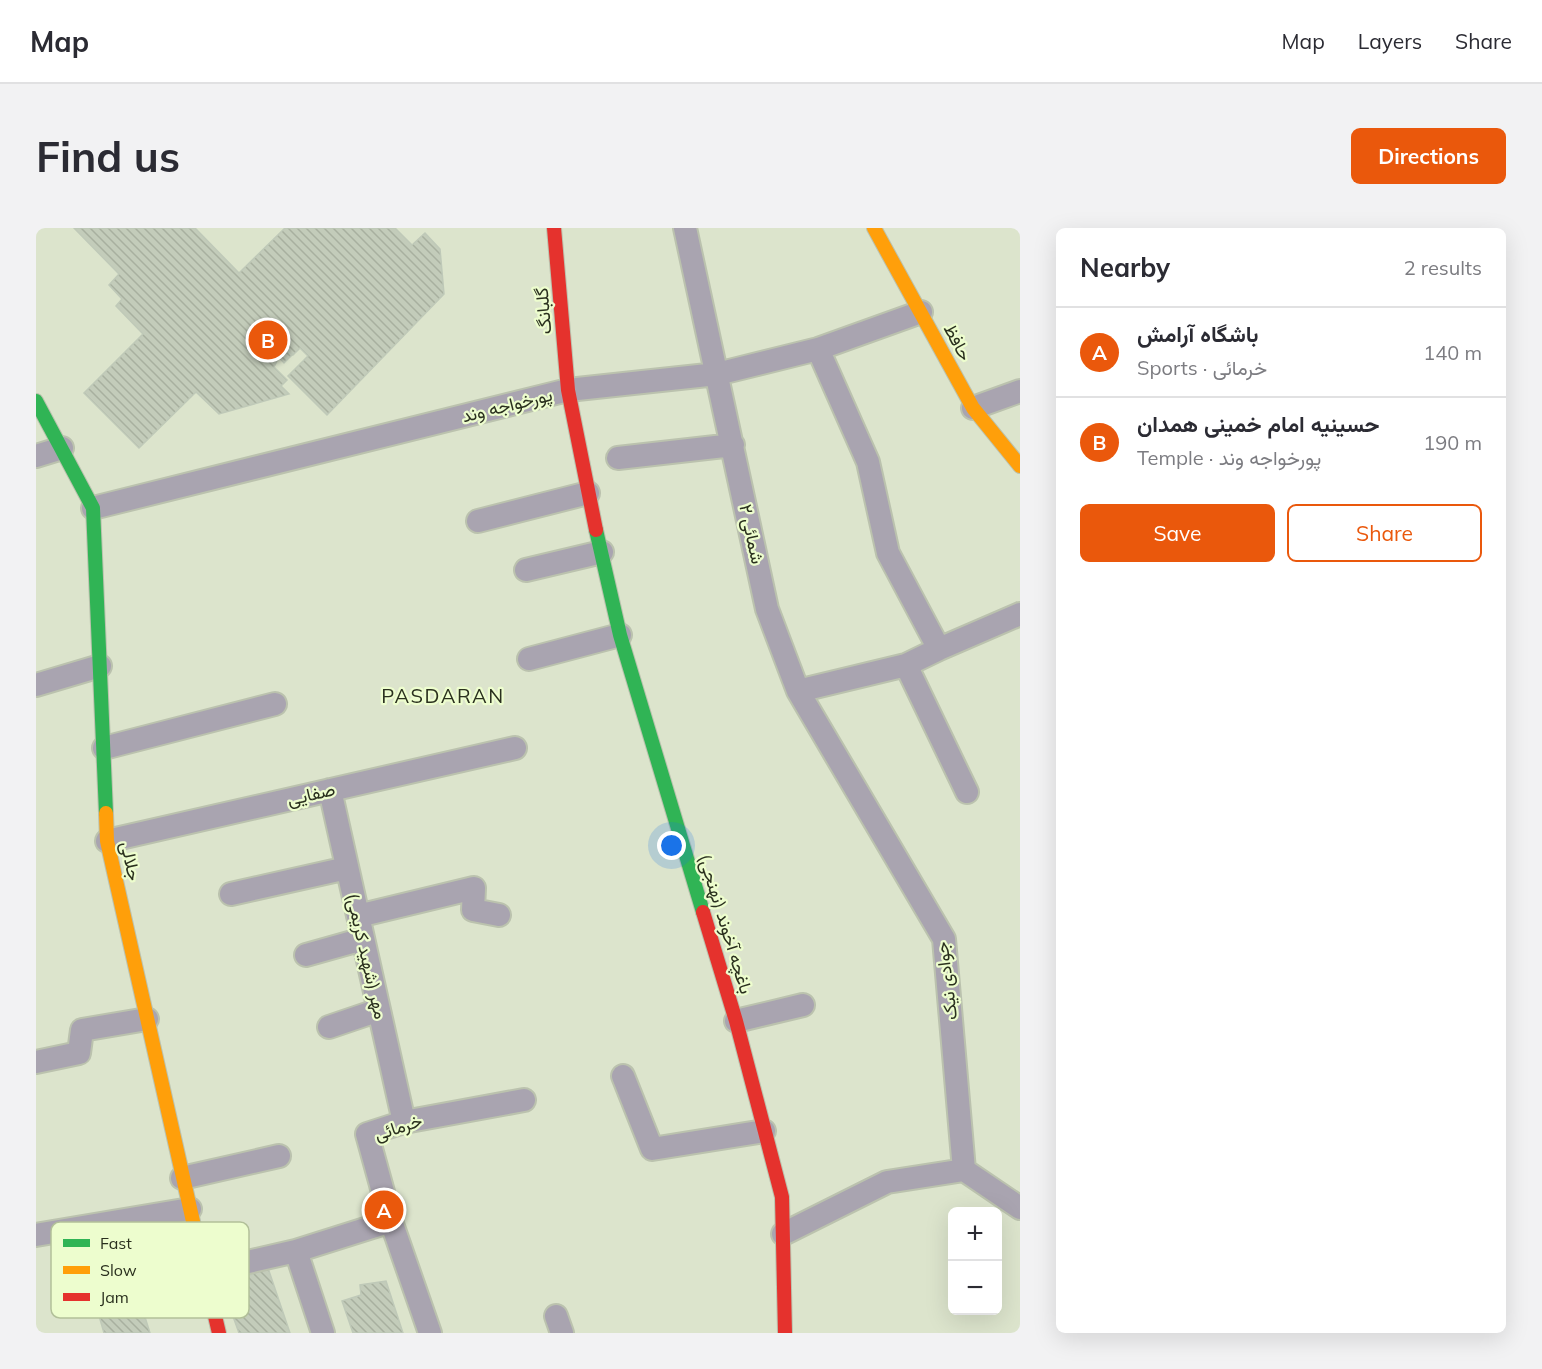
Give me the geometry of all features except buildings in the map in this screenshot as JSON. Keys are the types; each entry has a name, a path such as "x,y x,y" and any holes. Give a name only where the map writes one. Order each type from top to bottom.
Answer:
{"street":[{"name":"گلبانگ","path":"554,228 568,390"},
{"name":"شمائی ۲","path":"685,228 767,609 798,691"},
{"name":"حافظ","path":"874,228 973,408 1020,466"},
{"name":"پورخواجه وند","path":"93,508 568,390 717,374 818,349 921,312"},
{"path":"818,349 868,462 888,553 939,648"},
{"name":"باغچه آخوند (نهنجی)","path":"568,390 588,493 621,635 736,1021 782,1197 785,1333"},
{"path":"973,408 1020,391"},
{"name":"جلالی","path":"36,401 93,508 107,841 193,1222"},
{"path":"618,459 733,445"},
{"path":"36,456 62,448"},
{"path":"478,521 588,493"},
{"path":"526,570 602,552"},
{"path":"798,691 906,665 939,648 1020,614"},
{"path":"529,659 621,635"},
{"path":"906,665 967,792"},
{"path":"36,685 100,666"},
{"name":"جوادی نیک","path":"798,691 944,939 964,1170"},
{"path":"104,748 275,704"},
{"name":"صفایی","path":"107,841 515,748"},
{"name":"مهر (شهید کریمی)","path":"330,790 404,1122"},
{"path":"231,894 347,868"},
{"path":"358,916 474,888 473,910 499,915"},
{"path":"306,955 363,939"},
{"path":"736,1021 803,1005"},
{"path":"329,1027 379,1010"},
{"path":"36,1062 79,1053 82,1030 147,1019"},
{"path":"623,1076 652,1149 764,1131"},
{"name":"خرمائی","path":"430,1333 391,1221 367,1134 404,1122 524,1100"},
{"path":"182,1178 279,1156"},
{"path":"783,1234 888,1182 964,1170 1020,1208"},
{"path":"113,1222 190,1209"},
{"path":"249,1262 296,1251 391,1221"},
{"path":"36,1235 51,1232"},
{"path":"296,1251 323,1333"},
{"name":"جلالی","path":"215,1318 219,1333"}],"traffic: fast":[{"path":"36,401 93,508 106,813"},
{"path":"596,530 620,635 703,912"}],"traffic: slow":[{"path":"874,228 973,408 1020,466"},
{"path":"106,813 107,841 193,1222"}],"traffic: jam":[{"path":"554,228 568,390 596,530"},
{"path":"703,912 736,1021 782,1197 785,1333"},
{"path":"215,1318 219,1333"}],"place":[{"name":"حسینیه امام خمینی همدان","path":"268,340"},
{"name":"باشگاه آرامش","path":"384,1210"}],"district":[{"name":"PASDARAN","path":"443,695"}]}
